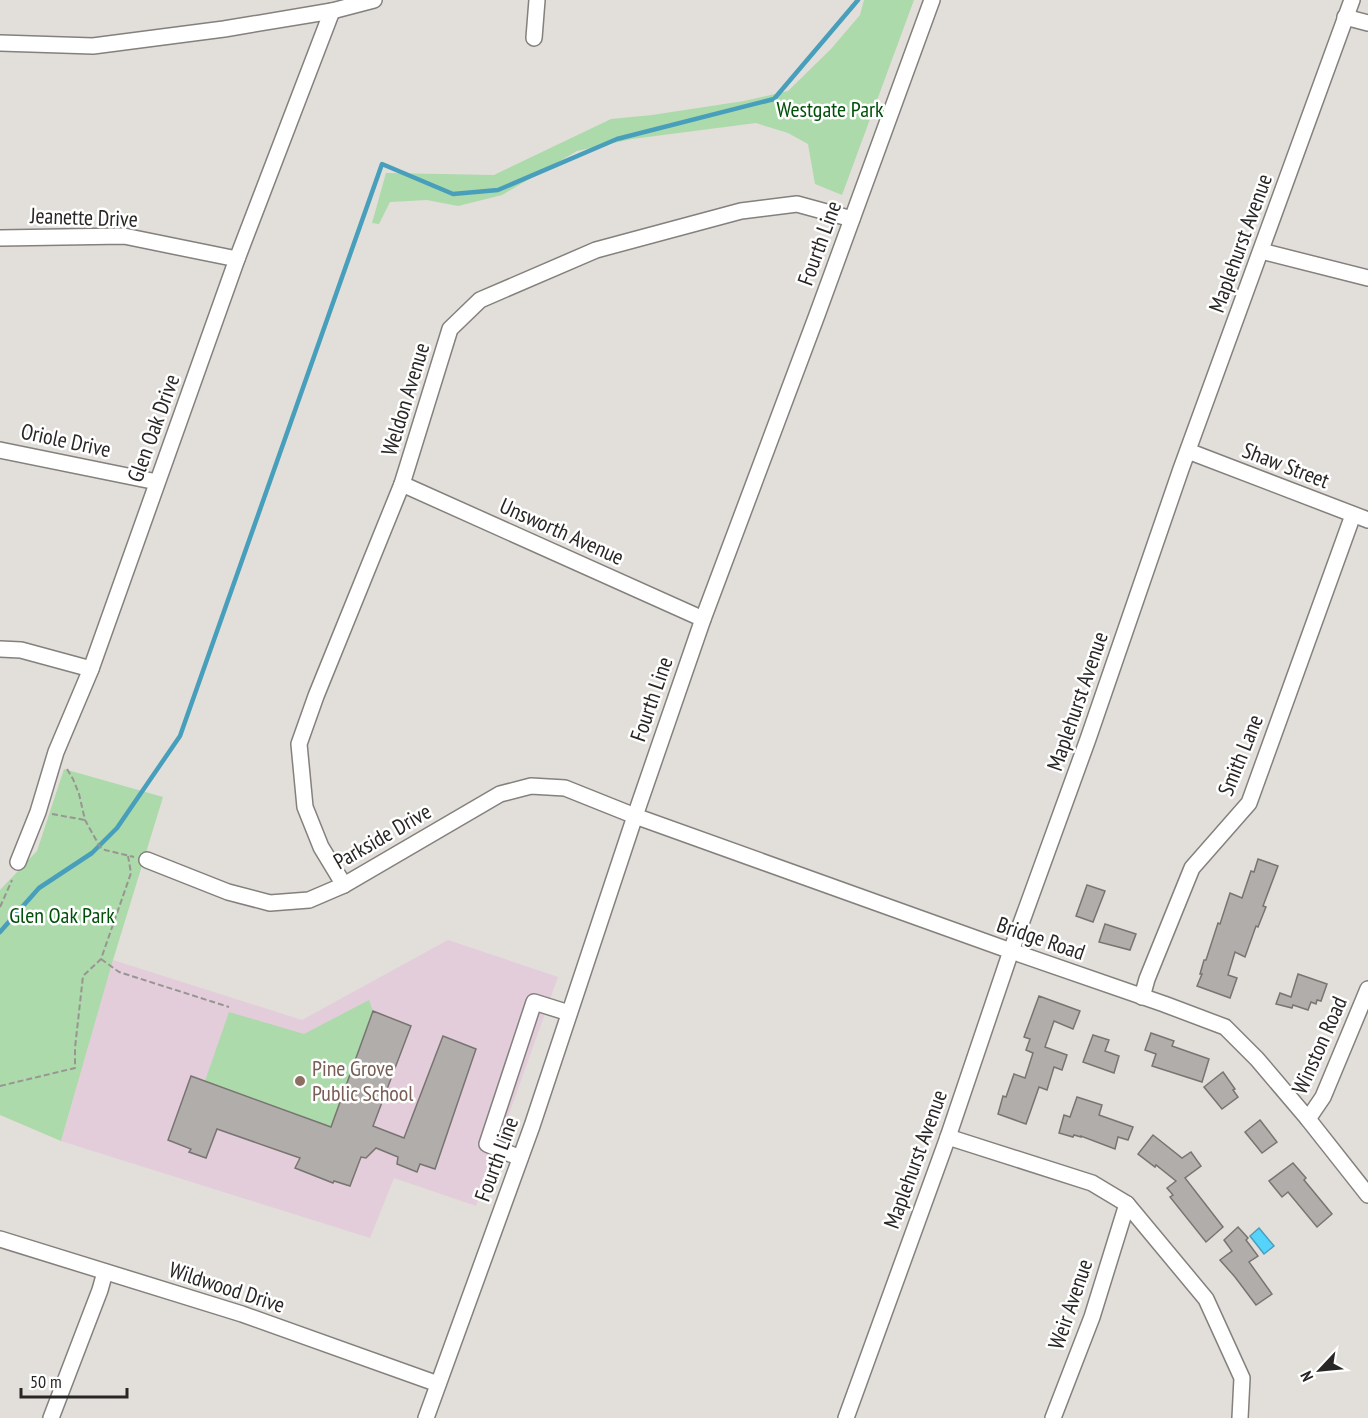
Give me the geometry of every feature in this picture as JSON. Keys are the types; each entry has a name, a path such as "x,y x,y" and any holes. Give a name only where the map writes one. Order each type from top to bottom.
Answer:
{"street":[{"path":"0,43 93,46 224,29 332,11 374,0"},
{"path":"534,38 537,0"},
{"name":"Fourth Line","path":"426,1418 520,1158 703,619 932,0"},
{"name":"Maplehurst Avenue","path":"846,1418 948,1137 1011,951 1088,739 1188,451 1352,0"},
{"name":"Glen Oak Drive","path":"18,862 38,812 56,752 91,669 237,259 332,11"},
{"path":"1345,17 1368,23"},
{"name":"Weldon Avenue","path":"344,885 321,847 305,807 299,744 316,696 402,484 450,328 480,300 596,250 741,211 797,204 852,219"},
{"name":"Jeanette Drive","path":"0,238 124,236 237,259"},
{"path":"1261,251 1368,278"},
{"name":"Oriole Drive","path":"0,450 157,482"},
{"name":"Shaw Street","path":"1188,451 1368,520"},
{"name":"Unsworth Avenue","path":"402,484 703,619"},
{"name":"Smith Lane","path":"1142,997 1147,979 1192,868 1249,803 1353,515"},
{"path":"0,649 21,650 91,669"},
{"name":"Parkside Drive","path":"147,860 228,892 270,903 309,900 344,885 500,794 531,786 565,788 635,816"},
{"name":"Bridge Road","path":"635,816 1225,1027 1257,1059 1368,1195"},
{"name":"Winston Road","path":"1308,1119 1323,1097 1368,989"},
{"path":"520,1158 487,1144 534,1002 569,1013"},
{"path":"948,1137 1092,1183 1127,1204 1206,1299 1242,1378 1240,1418"},
{"name":"Weir Avenue","path":"1053,1418 1092,1317 1127,1204"},
{"name":"Wildwood Drive","path":"0,1239 242,1314 438,1384"},
{"path":"51,1418 105,1272"}],"path":[{"path":"56,752 74,779 85,820 100,847 147,860"},
{"path":"38,812 85,820"},
{"path":"0,1086 75,1068 83,976 101,959 131,873 128,856"},
{"path":"0,907 12,880"},
{"path":"101,959 119,972 229,1007"}],"shaded area":[{"name":"Pine Grove Public School","path":"448,940 558,977 476,1206 394,1178 370,1238 61,1141 113,960 302,1020"}],"green space":[{"name":"Westgate Park","path":"864,0 914,0 842,195 815,184 808,144 788,133 756,123 632,139 577,151 502,195 458,206 427,200 390,202 379,224 372,223 386,173 494,175 611,119 744,101 788,91 831,49 860,15"},
{"name":"Glen Oak Park","path":"64,769 163,797 61,1141 0,1115 0,890 37,851"},
{"path":"369,1000 373,1011 331,1127 205,1081 229,1012 304,1034"}],"water":[{"path":"1259,1228 1274,1246 1264,1254 1250,1236"}],"building":[{"path":"1258,859 1278,866 1263,906 1266,907 1258,927 1256,926 1245,957 1235,952 1228,975 1237,978 1230,998 1197,986 1204,960 1206,960 1218,923 1220,924 1230,893 1242,898 1251,871 1254,872"},
{"path":"1087,885 1105,891 1093,922 1076,916"},
{"path":"1105,924 1136,934 1130,950 1099,942"},
{"path":"1298,974 1327,984 1321,1001 1317,1000 1316,1004 1311,1002 1308,1010 1293,1005 1292,1008 1276,1004 1280,993 1291,997"},
{"path":"1039,996 1080,1011 1073,1029 1054,1021 1045,1047 1067,1055 1062,1070 1054,1067 1047,1090 1039,1087 1026,1124 998,1114 1003,1096 1006,1097 1014,1074 1025,1078 1033,1053 1026,1050 1030,1039 1024,1037"},
{"name":"Pine Grove Public School","path":"373,1011 411,1026 373,1126 404,1138 443,1036 476,1049 435,1169 420,1164 417,1172 397,1164 398,1157 376,1148 366,1158 361,1157 350,1186 334,1181 333,1183 295,1168 300,1158 217,1129 206,1158 189,1152 191,1149 168,1140 191,1076 331,1127"},
{"path":"1151,1033 1174,1041 1172,1046 1209,1059 1202,1082 1152,1066 1156,1054 1145,1050"},
{"path":"1093,1035 1109,1040 1105,1051 1119,1056 1114,1073 1083,1062"},
{"path":"1223,1072 1238,1097 1222,1109 1204,1087"},
{"path":"1077,1097 1102,1105 1099,1115 1133,1127 1128,1140 1118,1137 1115,1149 1081,1136 1074,1135 1073,1137 1059,1133 1064,1115 1070,1117"},
{"path":"1260,1120 1277,1142 1262,1153 1245,1132"},
{"path":"1153,1135 1182,1158 1191,1152 1201,1166 1185,1178 1223,1227 1206,1242 1170,1197 1173,1195 1167,1188 1176,1181 1138,1154"},
{"path":"1293,1163 1332,1214 1317,1227 1288,1192 1282,1197 1269,1181"},
{"path":"1238,1227 1248,1238 1246,1240 1258,1256 1249,1262 1272,1294 1256,1305 1220,1260 1232,1251 1224,1240"}],"waterway":[{"path":"0,932 39,888 92,853 117,828 180,736 382,164 453,194 498,190 617,139 774,99 858,0"}],"place":[{"name":"Pine Grove Public School","path":"300,1081"}]}
